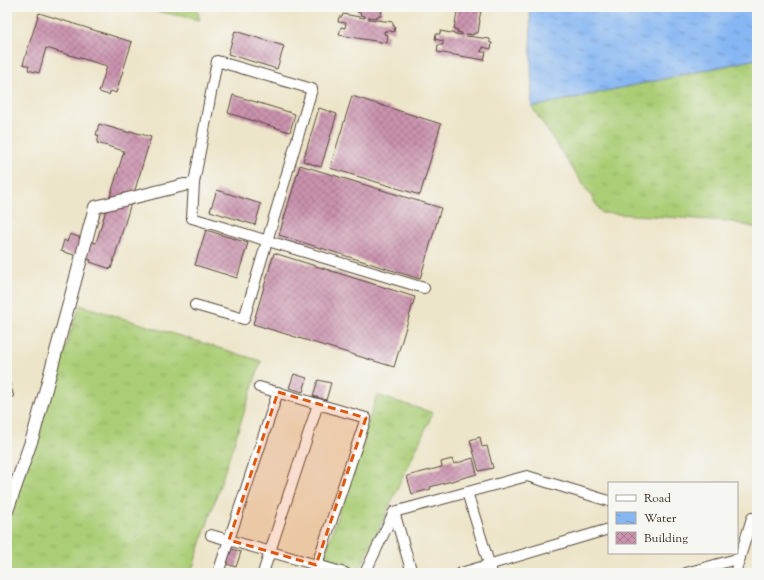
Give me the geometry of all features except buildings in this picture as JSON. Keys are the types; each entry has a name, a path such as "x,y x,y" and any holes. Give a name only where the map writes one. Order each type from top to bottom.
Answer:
{"street":[{"path":"196,305 244,319 267,240 312,89 217,60 189,184 192,218 267,240 424,288"},
{"path":"7,511 34,432 95,206 189,184"},
{"path":"259,387 366,418 315,569"},
{"path":"218,573 278,392"},
{"path":"262,573 318,404"},
{"path":"365,573 394,512 527,476 608,501"},
{"path":"467,492 490,569"},
{"path":"394,512 412,573"},
{"path":"735,573 740,558 741,540 752,518"},
{"path":"461,573 490,569 608,529"},
{"path":"211,534 270,552 315,569 345,573"},
{"path":"686,573 740,558"}],"highlighted area":[{"path":"278,392 366,418 316,565 229,540"}],"green space":[{"path":"136,7 196,7 200,20"},
{"path":"757,59 757,228 728,221 602,213 532,107"},
{"path":"80,305 261,361 191,573 7,573 7,517"},
{"path":"377,395 433,413 358,573 323,561"}],"water":[{"path":"530,7 757,7 757,59 532,107"}]}
